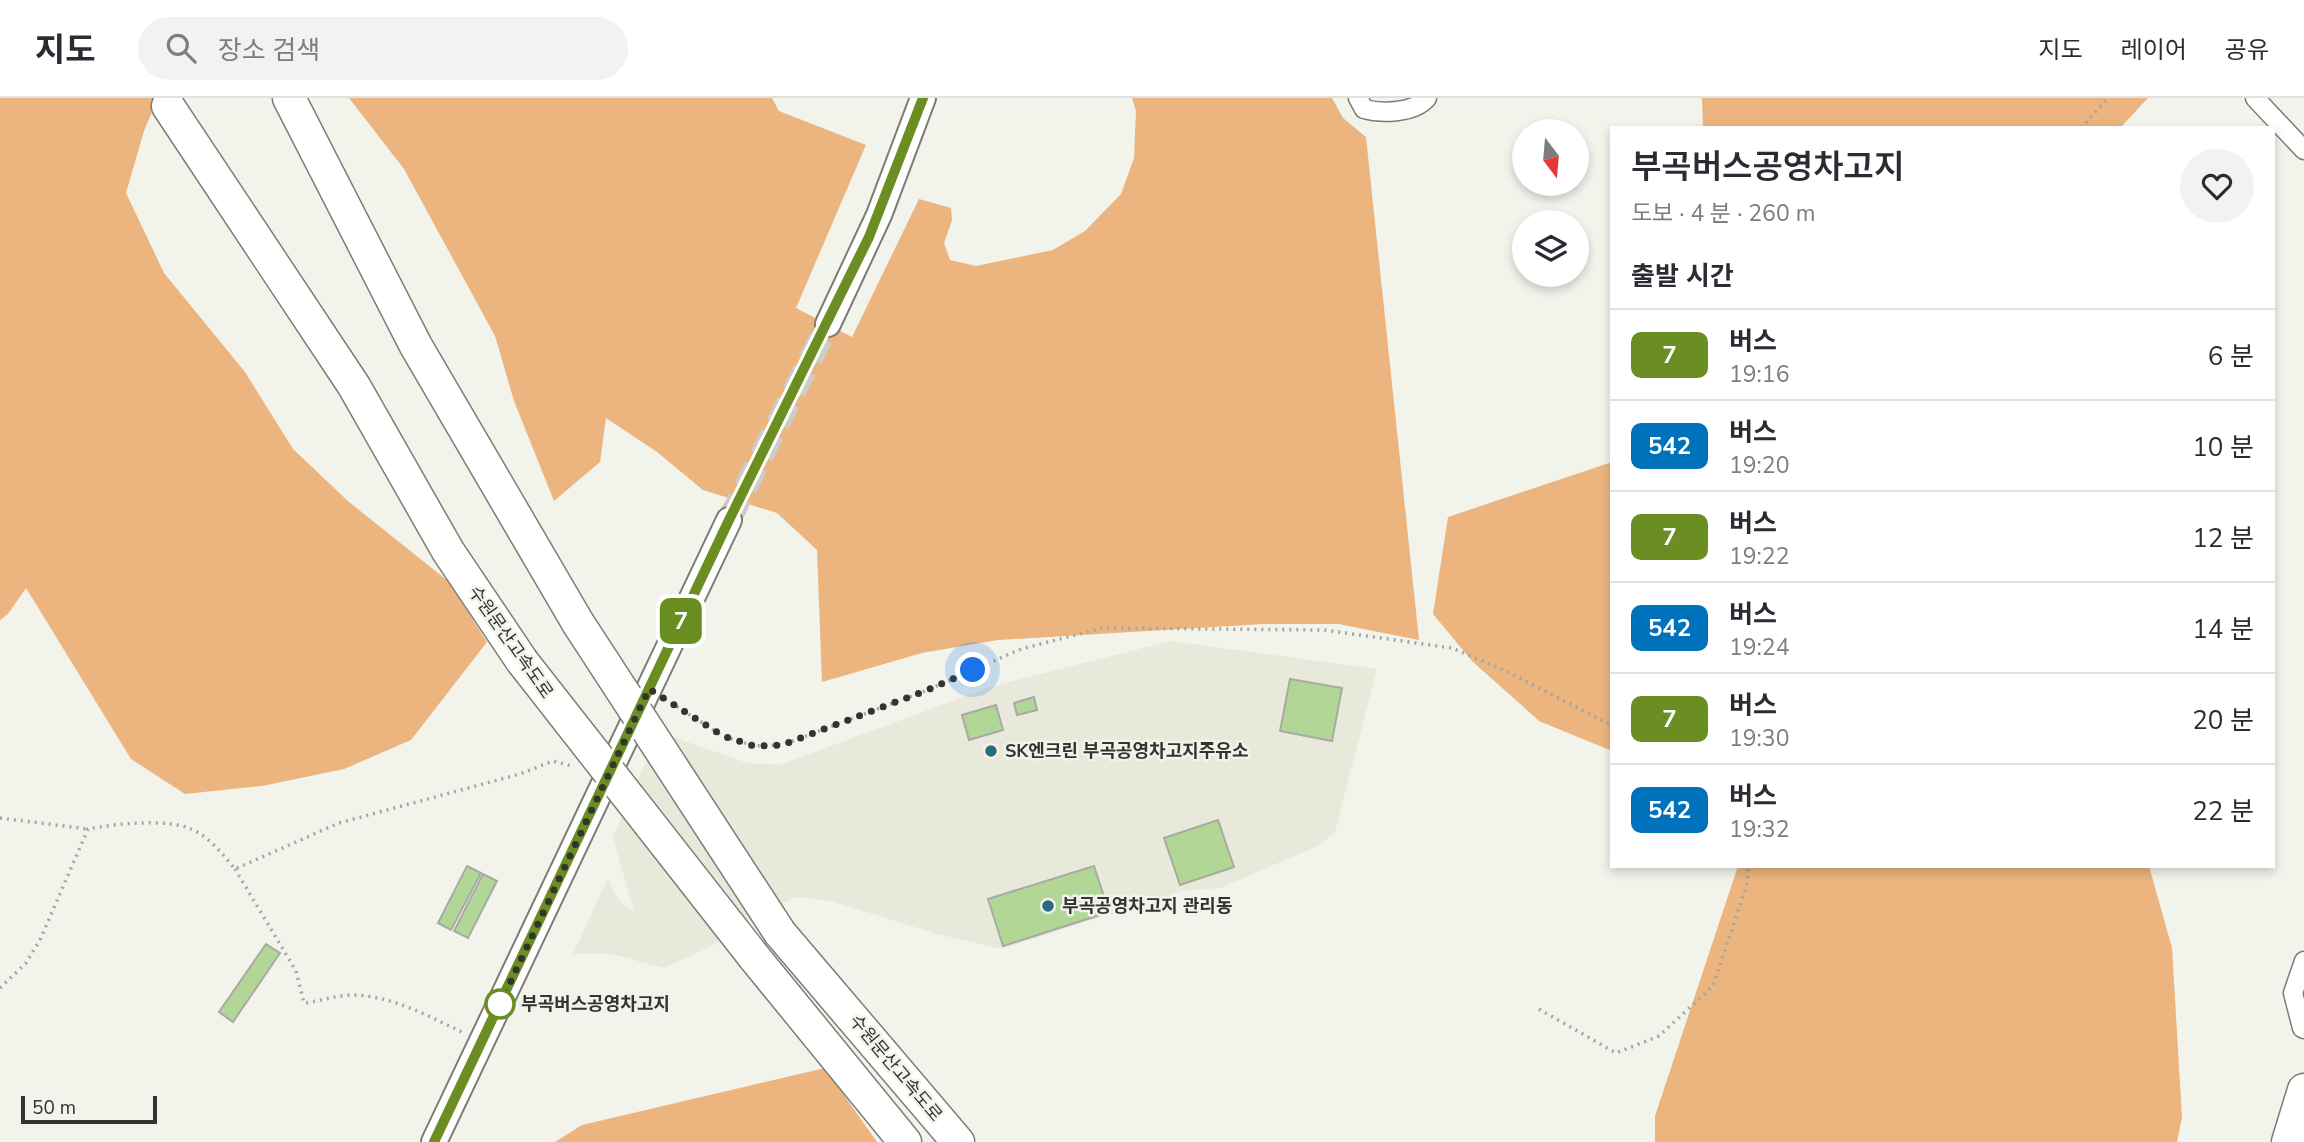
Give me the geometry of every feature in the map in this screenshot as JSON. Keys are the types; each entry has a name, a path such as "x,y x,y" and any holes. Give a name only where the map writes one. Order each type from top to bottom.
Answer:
{"highway":[{"name":"수원문산고속도로","path":"289,98 416,346 578,623 780,933 958,1142"},
{"name":"수원문산고속도로","path":"169,106 354,386 448,551 522,661 754,957 905,1142"},
{"path":"2288,1142 2304,1090"}],"street":[{"path":"828,324 879,215 923,98"},
{"path":"1358,98 1364,109 1379,113 1412,107 1427,98"},
{"path":"2255,98 2304,150"},
{"path":"434,1142 729,520"},
{"path":"2304,961 2293,993 2304,1029"}],"path":[{"path":"2083,126 2108,98"},
{"path":"649,689 723,736 754,746 782,745 925,691 1021,649 1104,628 1324,630 1452,648 1508,672 1610,723"},
{"path":"235,869 339,823 520,774 553,761 568,764 606,780"},
{"path":"0,818 88,829 118,823 190,828 211,842 235,869 296,971 304,1003 356,995 382,999 402,1004 482,1042"},
{"path":"0,988 26,963 40,940 88,829"},
{"path":"1539,1009 1616,1053 1659,1037 1713,986 1747,884 1748,868"}],"shaded area":[{"path":"0,98 158,98 144,131 126,193 164,273 245,372 293,449 349,502 448,581 487,642 411,740 344,769 262,786 185,794 131,759 26,588 8,614 0,620"},
{"path":"349,98 772,98 779,111 866,145 796,308 852,337 919,199 951,208 952,220 944,243 950,260 976,266 1053,250 1085,231 1121,194 1134,158 1136,111 1132,98 1332,98 1343,118 1366,137 1419,640 1338,624 1263,624 998,640 922,653 822,682 817,550 777,513 703,490 657,452 606,418 600,462 554,501 514,401 495,336 404,169"},
{"path":"1702,98 2148,98 2122,126 1703,126"},
{"path":"1610,463 1610,750 1539,721 1472,661 1433,614 1448,517"},
{"path":"1170,641 1377,669 1335,832 1318,846 1220,888 1181,891 1002,949 937,934 831,901 796,897 755,918 712,946 664,968 612,954 573,954 608,878 618,900 634,912 613,837 659,732 747,763 780,765 990,687"},
{"path":"1737,868 2150,868 2172,948 2182,1117 2177,1142 1655,1142 1655,1116"},
{"path":"825,1068 877,1142 555,1142 582,1125"}],"building":[{"path":"1290,679 1342,688 1332,741 1280,731"},
{"path":"1034,697 1037,710 1017,715 1014,703"},
{"path":"996,705 1003,730 969,740 962,715"},
{"path":"1218,820 1234,867 1180,885 1164,838"},
{"path":"467,866 481,873 451,930 438,923"},
{"name":"부곡공영차고지 관리동","path":"1094,866 1109,912 1003,946 988,899"},
{"path":"483,874 497,881 468,938 454,931"},
{"path":"266,944 280,953 233,1022 219,1012"}],"tunnel":[{"path":"729,520 828,324"}],"bus line":[{"name":"7","path":"434,1142 729,520 869,237 923,98"}],"place":[{"name":"SK엔크린 부곡공영차고지주유소","path":"991,751"},
{"name":"부곡공영차고지 관리동","path":"1048,906"},
{"name":"부곡버스공영차고지","path":"500,1004"}],"route":[{"path":"500,1004 649,689 723,736 754,746 782,745 973,670"}]}
